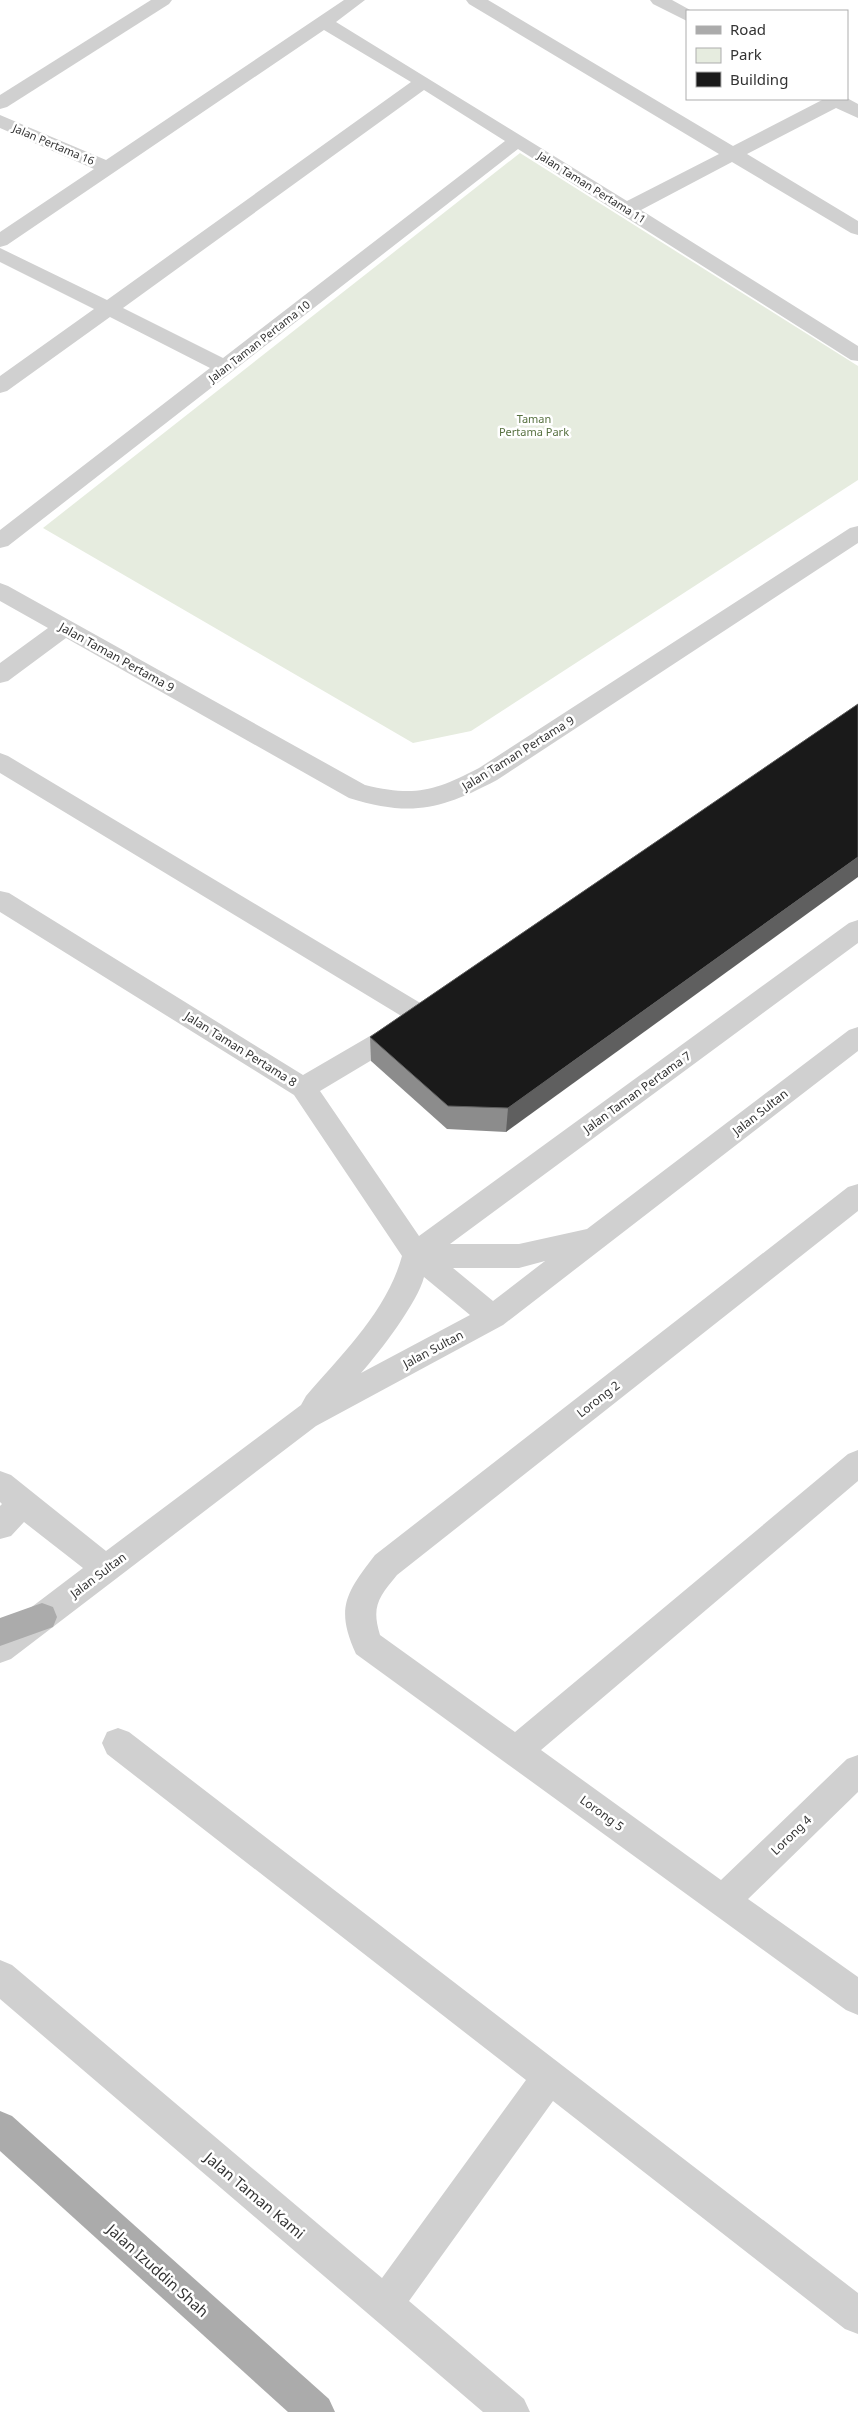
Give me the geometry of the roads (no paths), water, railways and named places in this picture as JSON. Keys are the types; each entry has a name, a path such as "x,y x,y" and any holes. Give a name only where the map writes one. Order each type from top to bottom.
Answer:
{"main road":[{"path":"0,1632 42,1617"},
{"name":"Jalan Izuddin Shah","path":"0,2128 316,2412"}],"street":[{"path":"0,103 163,0"},
{"path":"0,241 356,0"},
{"path":"475,0 858,229"},
{"path":"659,0 686,15"},
{"name":"Jalan Taman Pertama 11","path":"324,22 424,82 858,355"},
{"path":"0,386 424,82"},
{"path":"627,209 833,100"},
{"path":"837,100 858,112"},
{"name":"Jalan Pertama 16","path":"0,121 108,168"},
{"name":"Jalan Taman Pertama 10","path":"0,541 517,141"},
{"path":"0,254 225,367"},
{"name":"Jalan Taman Pertama 9","path":"0,591 358,792 391,801 425,801 459,790 488,774 858,533"},
{"path":"0,675 65,628"},
{"path":"0,762 431,1011 303,1088"},
{"name":"Jalan Taman Pertama 8","path":"0,900 303,1088 416,1254 493,1317"},
{"name":"Jalan Taman Pertama 7","path":"416,1254 858,930"},
{"name":"Jalan Sultan","path":"0,1649 306,1417 493,1317 858,1037"},
{"name":"Lorong 2","path":"359,1618 366,1592 386,1565 858,1195"},
{"path":"306,1417 368,1345 409,1281 416,1254 473,1257 519,1256 553,1249 598,1236"},
{"path":"516,1751 858,1463"},
{"path":"0,1484 106,1569"},
{"path":"0,1526 23,1502"},
{"name":"Lorong 5","path":"359,1618 367,1644 858,1998"},
{"path":"118,1743 858,2316"},
{"name":"Lorong 4","path":"723,1901 858,1770"},
{"name":"Jalan Taman Kami","path":"0,1977 511,2412"},
{"path":"384,2305 550,2077"}],"park label":[{"name":"Taman Pertama Park","path":"534,424"}]}
